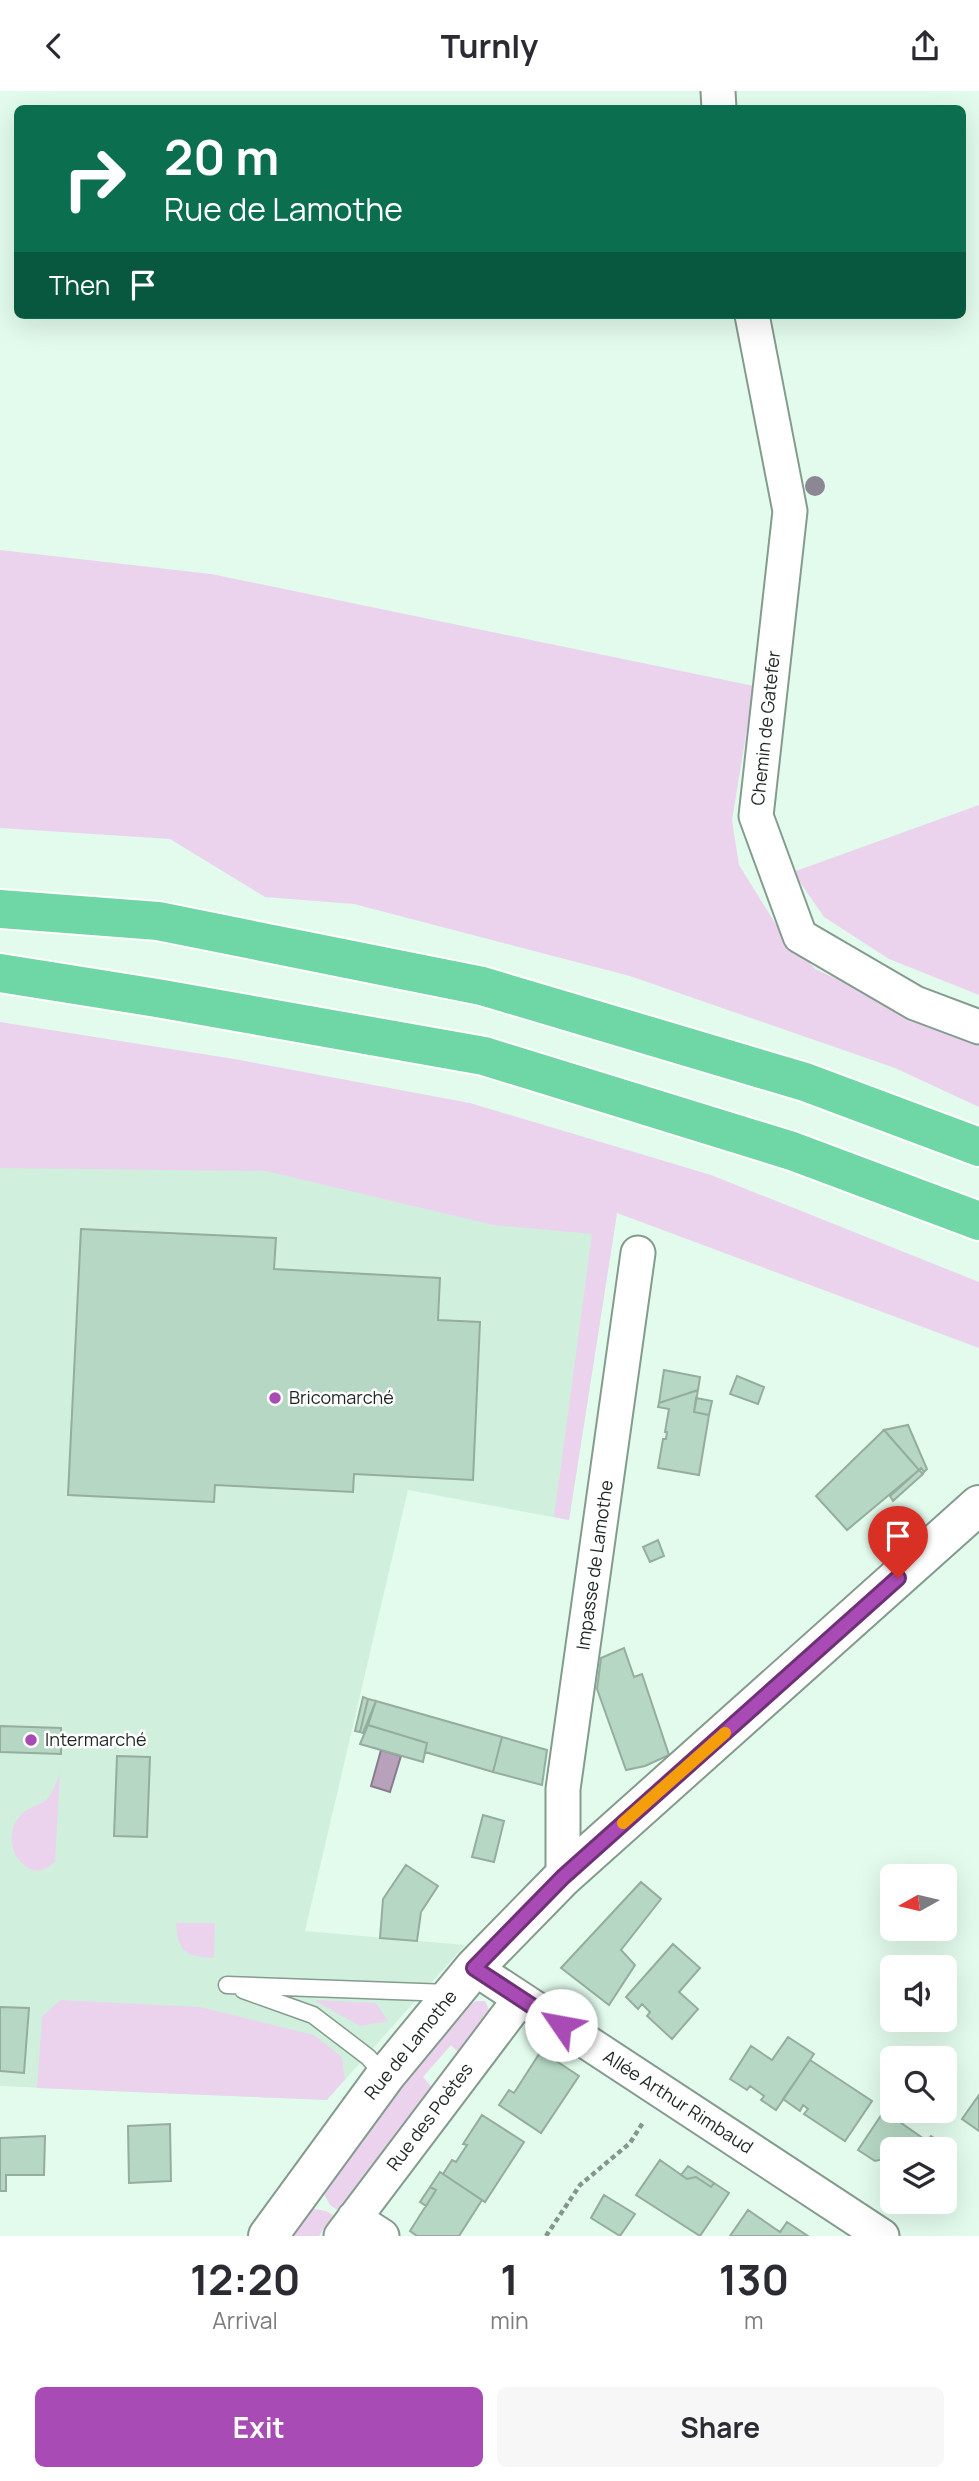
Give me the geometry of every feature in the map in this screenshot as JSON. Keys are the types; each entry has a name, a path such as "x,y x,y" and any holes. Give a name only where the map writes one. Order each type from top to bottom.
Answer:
{"highway":[{"path":"0,909 158,921 482,986 805,1081 979,1147"},
{"path":"0,973 157,997 484,1056 792,1151 979,1221"}],"street":[{"name":"Chemin de Gatefer","path":"753,319 790,511 756,816 800,936 915,1003 979,1027"},
{"name":"Impasse de Lamothe","path":"563,1877 564,1789 638,1253"},
{"name":"Rue de Lamothe","path":"268,2236 384,2076 463,1980 563,1877 979,1505"},
{"name":"Allée Arthur Rimbaud","path":"463,1980 520,1999 882,2236"},
{"name":"Rue des Poètes","path":"348,2227 520,1999"},
{"path":"348,2227 382,2236"}],"lane":[{"path":"384,2076 368,2057 313,2015 227,1985 463,1980"}],"path":[{"path":"546,2236 580,2185 630,2143 664,2092"}],"shaded area":[{"path":"0,550 211,574 754,686 732,820 739,865 775,923 815,969 979,1042 979,1107 895,1068 630,976 354,904 265,897 170,839 0,828"},
{"path":"979,805 979,995 889,959 824,917 793,872"},
{"path":"0,1022 234,1059 470,1103 711,1175 979,1282 979,1348 617,1213 569,1520 554,1517 592,1234 493,1225 266,1171 0,1168"},
{"path":"0,1090 617,1213 569,1520 408,1490 305,1931 465,1945 327,2100 0,2086"},
{"path":"381,1750 401,1756 390,1792 371,1786"},
{"path":"60,1774 55,1862 37,1871 30,1869 18,1858 14,1851 12,1835 17,1819 47,1799"},
{"path":"176,1923 215,1923 214,1958 196,1956 185,1951 179,1941"},
{"path":"60,2000 200,2007 314,2035 342,2057 345,2079 327,2100 37,2088 42,2017"},
{"path":"314,2000 376,2003 388,2021 360,2026"},
{"path":"476,2001 485,2001 490,2020 462,2056 451,2045 423,2077 434,2090 337,2210 330,2205 321,2189 466,2008"},
{"path":"310,2208 333,2215 319,2236 291,2236"}],"building":[{"name":"Bricomarché","path":"81,1229 276,1238 274,1269 440,1278 438,1320 480,1322 473,1480 354,1474 353,1492 215,1485 214,1502 68,1495"},
{"path":"664,1370 700,1377 698,1390 659,1403"},
{"path":"737,1376 764,1387 758,1404 730,1394"},
{"path":"698,1390 694,1412 709,1415 699,1475 658,1468 663,1439 666,1439 669,1409 658,1407 659,1403"},
{"path":"696,1398 712,1401 709,1415 694,1412"},
{"path":"908,1425 927,1469 924,1472 921,1468 919,1470 884,1430"},
{"path":"884,1430 919,1470 847,1530 816,1496"},
{"path":"919,1470 923,1474 893,1501 890,1496"},
{"path":"658,1540 664,1556 650,1562 643,1547"},
{"path":"624,1648 634,1677 642,1674 669,1755 645,1766 626,1770 597,1689 601,1658"},
{"path":"363,1697 368,1699 360,1732 355,1731"},
{"path":"368,1699 376,1701 363,1733 360,1732"},
{"path":"376,1701 502,1737 493,1772 425,1752 427,1743 368,1725"},
{"path":"368,1725 427,1743 423,1762 360,1744"},
{"name":"Intermarché","path":"0,1726 61,1728 61,1754 0,1752"},
{"path":"502,1737 547,1750 542,1785 493,1772"},
{"path":"117,1756 150,1757 147,1837 114,1836"},
{"path":"483,1815 504,1821 494,1862 472,1857"},
{"path":"406,1865 438,1886 421,1912 417,1941 380,1938 383,1899"},
{"path":"641,1882 661,1899 621,1950 635,1965 609,2005 561,1968"},
{"path":"673,1944 700,1968 679,1992 698,2009 672,2039 647,2016 650,2012 642,2004 638,2009 626,1997"},
{"path":"0,2007 29,2008 24,2073 0,2071"},
{"path":"788,2037 814,2054 776,2110 761,2100 764,2096 750,2086 747,2090 730,2079 751,2046 772,2060"},
{"path":"541,2051 579,2076 541,2133 499,2105 509,2090 514,2093"},
{"path":"810,2060 872,2101 845,2141 804,2114 808,2109 803,2105 800,2111 783,2099"},
{"path":"979,2095 979,2131 962,2119"},
{"path":"482,2115 524,2142 485,2202 443,2174 452,2160 456,2162 467,2145 463,2144"},
{"path":"880,2117 880,2123 901,2123 921,2137 880,2137 880,2160 875,2161 858,2150"},
{"path":"170,2124 171,2181 129,2183 128,2126"},
{"path":"45,2136 44,2175 6,2175 6,2191 0,2191 0,2138"},
{"path":"660,2160 687,2179 696,2177 711,2187 714,2183 729,2193 700,2236 636,2195"},
{"path":"688,2166 714,2183 711,2187 696,2177 687,2179 681,2175"},
{"path":"440,2172 482,2200 459,2236 417,2236 410,2231 436,2190 430,2187"},
{"path":"430,2187 436,2190 426,2206 420,2202"},
{"path":"604,2195 635,2214 620,2236 591,2218"},
{"path":"748,2210 780,2232 787,2222 808,2236 730,2236"}],"slow traffic":[{"path":"623,1823 725,1733"}],"place":[{"name":"Bricomarché","path":"275,1398"},
{"name":"Intermarché","path":"31,1740"}],"route":[{"path":"561,2025 474,1968 563,1877 898,1578"}]}
